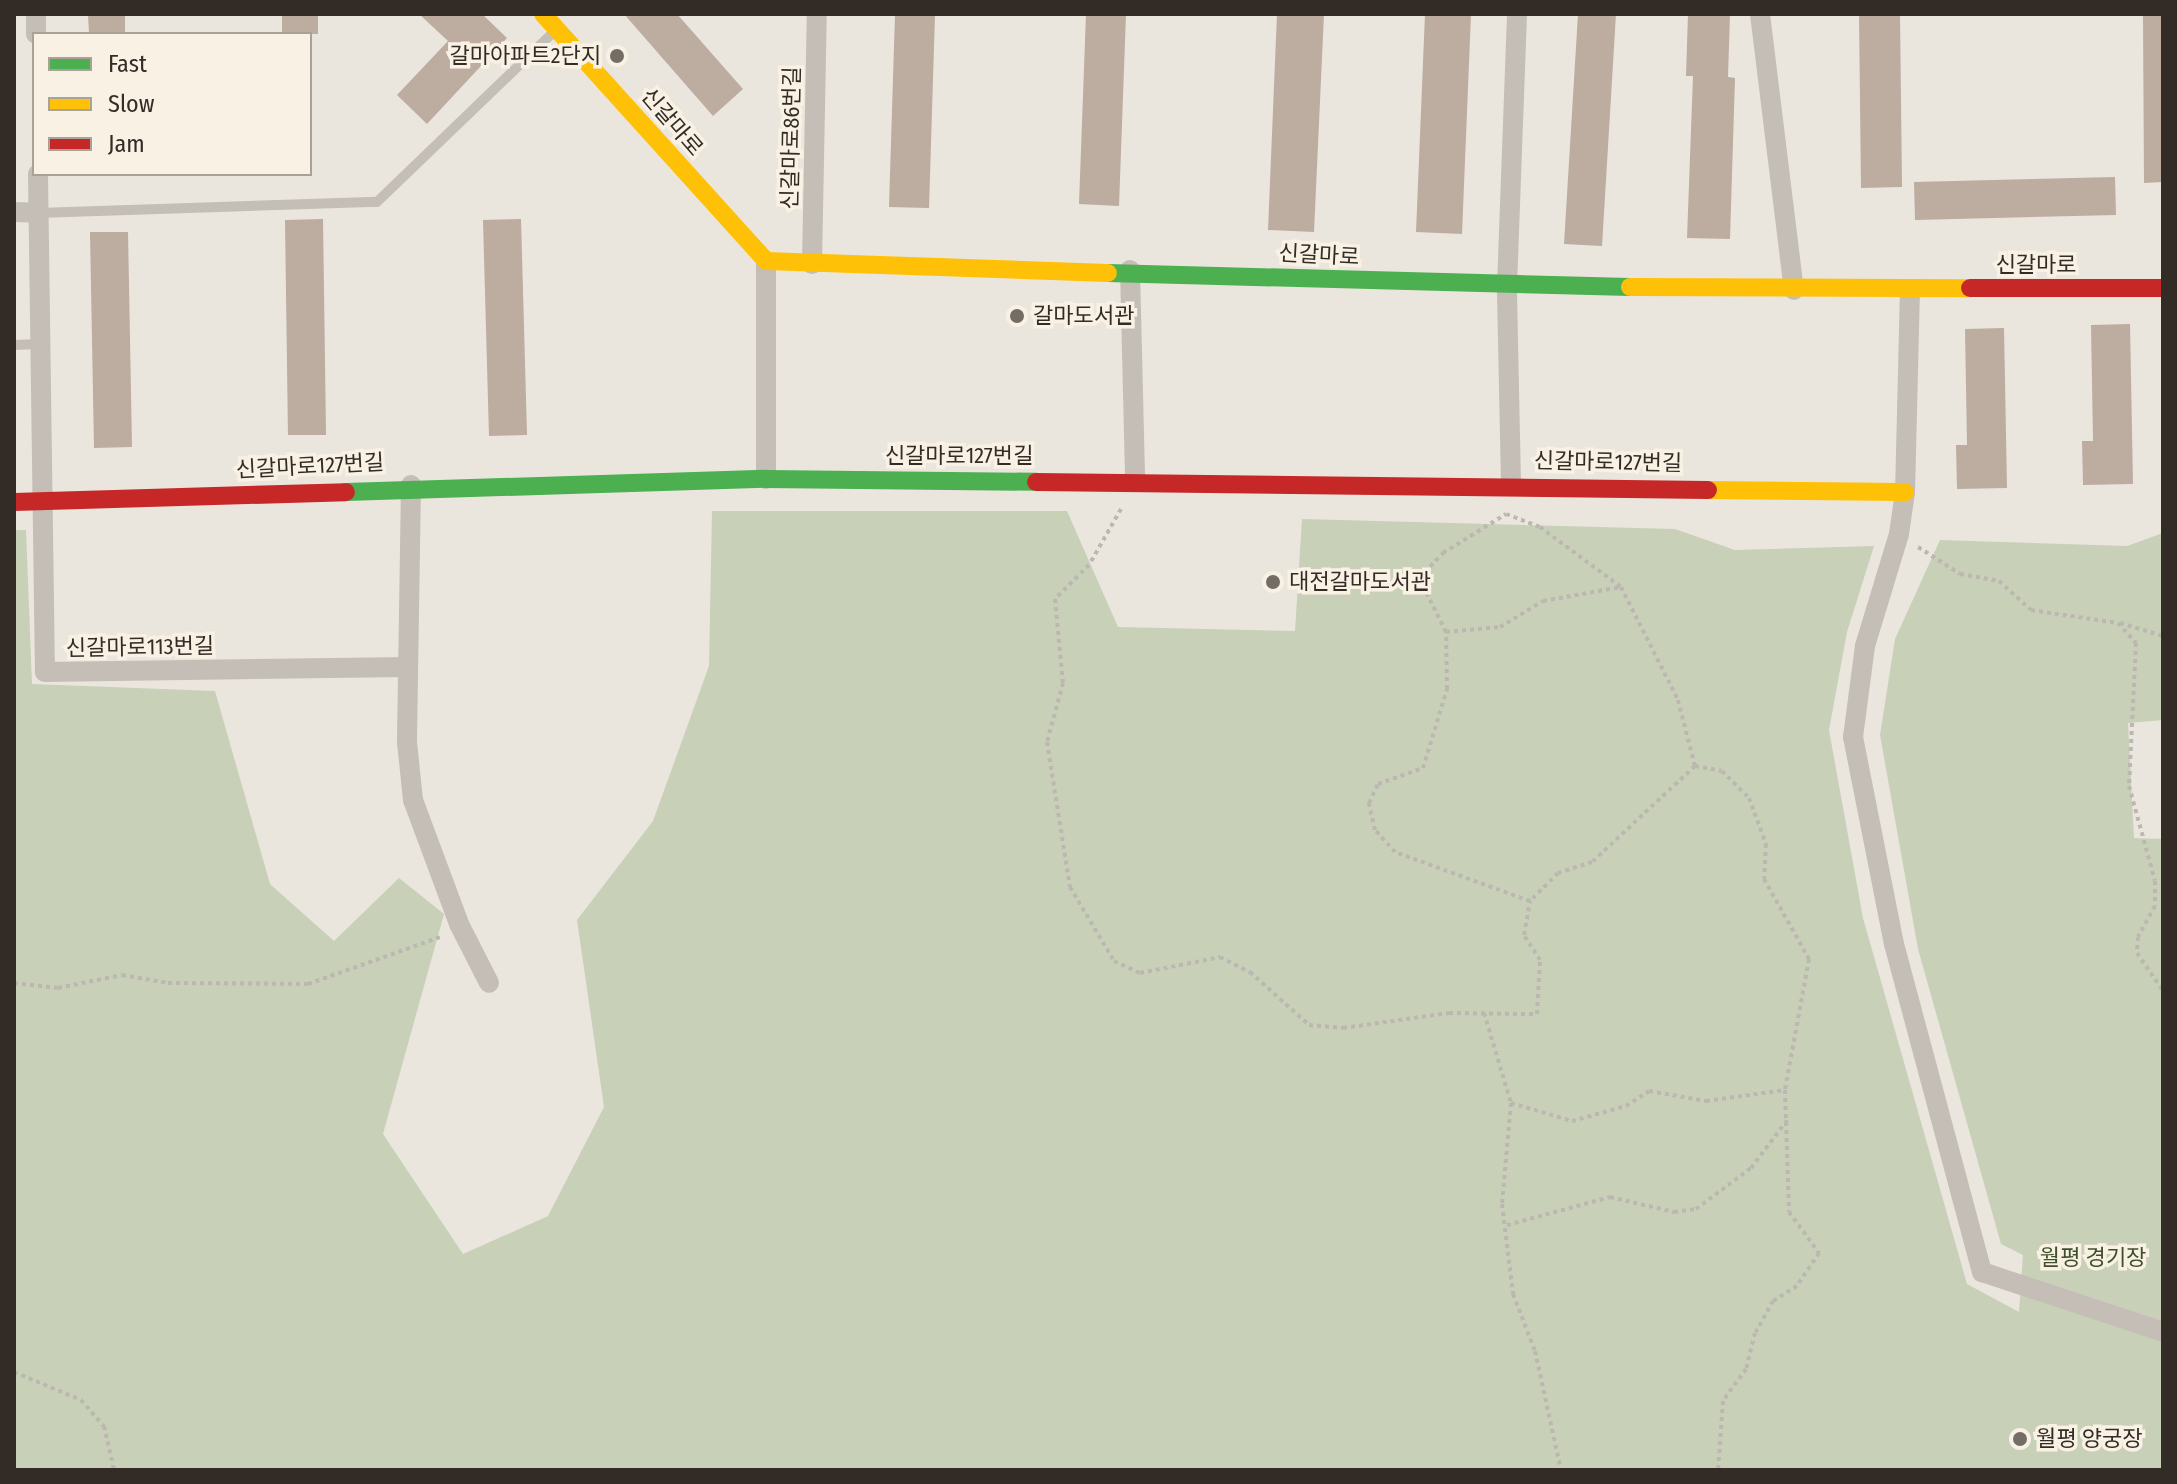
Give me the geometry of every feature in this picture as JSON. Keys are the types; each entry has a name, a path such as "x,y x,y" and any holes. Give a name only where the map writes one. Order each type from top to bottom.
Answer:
{"street":[{"name":"신갈마로","path":"543,14 766,261 1130,270 1507,287 1794,290 2163,288"},
{"name":"신갈마로86번길","path":"812,264 817,14"},
{"path":"1511,484 1507,287 1517,14"},
{"path":"1760,14 1794,290"},
{"name":"신갈마로113번길","path":"38,176 45,672 408,667"},
{"path":"14,212 38,213"},
{"path":"766,261 766,479"},
{"path":"1130,270 1135,482"},
{"path":"1910,289 1905,492 1899,534 1865,646 1853,737 1894,944 1982,1272 2163,1332"},
{"name":"신갈마로127번길","path":"14,502 411,485 766,479 1511,484 1905,492"},
{"path":"411,485 408,667 413,800 459,924 489,983"}],"lane":[{"path":"38,213 377,202 557,29"},
{"path":"14,345 40,344"}],"path":[{"path":"1135,482 1104,544 1055,599 1053,617 1063,683 1047,759 1080,914 1114,961 1140,973 1220,957 1250,972 1309,1025 1343,1028 1484,1013 1537,1014 1540,960 1524,935 1530,901 1558,873 1592,862 1695,766"},
{"path":"1530,901 1395,852 1375,830 1369,803 1378,784 1423,768 1433,749 1447,689 1446,632 1419,578 1443,553 1506,514 1540,527 1621,587 1678,700 1695,766"},
{"path":"1899,534 1960,574 1999,581 2031,610 2118,623 2163,636"},
{"path":"1446,632 1500,627 1543,601 1621,587"},
{"path":"2118,623 2136,643 2129,786 2155,881 2155,906 2138,937 2137,953 2163,991"},
{"path":"2163,730 2163,766"},
{"path":"1695,766 1722,771 1749,798 1766,844 1764,879 1809,959 1785,1090 1789,1212 1819,1253 1797,1286 1773,1301 1755,1333 1746,1369 1723,1401 1718,1470"},
{"path":"2155,881 2163,883"},
{"path":"14,983 58,988 122,975 168,983 308,984 423,948 459,924"},
{"path":"1484,1013 1511,1103 1502,1165 1513,1294 1535,1351 1561,1470"},
{"path":"1511,1103 1572,1121 1626,1106 1649,1091 1706,1101 1785,1090"},
{"path":"1507,1225 1610,1197 1674,1212 1696,1209 1751,1168 1788,1119"},
{"path":"14,1372 81,1400 104,1426 114,1470"}],"green space":[{"name":"월평 경기장","path":"712,511 1067,511 1118,627 1295,631 1302,519 1675,529 1735,550 1874,546 1847,632 1829,730 1863,918 1967,1284 2019,1312 2023,1255 2001,1244 1918,949 1880,735 1895,639 1940,540 2127,546 2163,533 2163,720 2128,723 2134,838 2163,839 2163,1470 14,1470 14,530 26,530 32,684 215,691 270,884 334,941 399,878 444,914 383,1134 463,1254 548,1216 604,1107 577,920 653,821 709,666"}],"building":[{"path":"88,14 125,14 125,32 89,32"},
{"path":"282,14 318,14 318,34 282,32"},
{"path":"419,14 482,14 507,38 427,124 397,95 448,41"},
{"path":"624,14 677,14 743,89 713,116"},
{"path":"895,14 935,14 929,208 889,207"},
{"path":"1086,14 1126,14 1119,206 1079,204"},
{"path":"1277,14 1324,14 1314,232 1268,230"},
{"path":"1425,14 1471,14 1462,234 1416,232"},
{"path":"1578,14 1616,14 1602,246 1564,244"},
{"path":"1688,14 1730,14 1728,77 1735,78 1730,239 1687,238 1693,76 1686,76"},
{"path":"1859,14 1900,14 1902,187 1861,188"},
{"path":"2143,14 2163,14 2163,182 2144,183"},
{"path":"2115,177 2116,215 1915,220 1914,182"},
{"path":"323,219 326,435 288,435 285,220"},
{"path":"521,219 527,435 489,436 483,220"},
{"path":"90,232 128,232 132,447 94,448"},
{"path":"2130,324 2133,484 2083,485 2082,441 2093,441 2091,325"},
{"path":"2004,328 2007,488 1957,489 1956,445 1967,445 1965,329"}],"traffic: fast":[{"path":"1108,273 1630,287"},
{"path":"346,492 766,479 1036,482"}],"traffic: slow":[{"path":"543,14 766,261 1108,273"},
{"path":"1630,287 1970,288"},
{"path":"1708,490 1905,492"}],"traffic: jam":[{"path":"1970,288 2163,288"},
{"path":"1036,482 1708,490"},
{"path":"14,502 346,492"}],"place":[{"name":"갈마아파트2단지","path":"617,56"},
{"name":"갈마도서관","path":"1017,316"},
{"name":"대전갈마도서관","path":"1273,582"},
{"name":"월평 양궁장","path":"2020,1439"}]}
